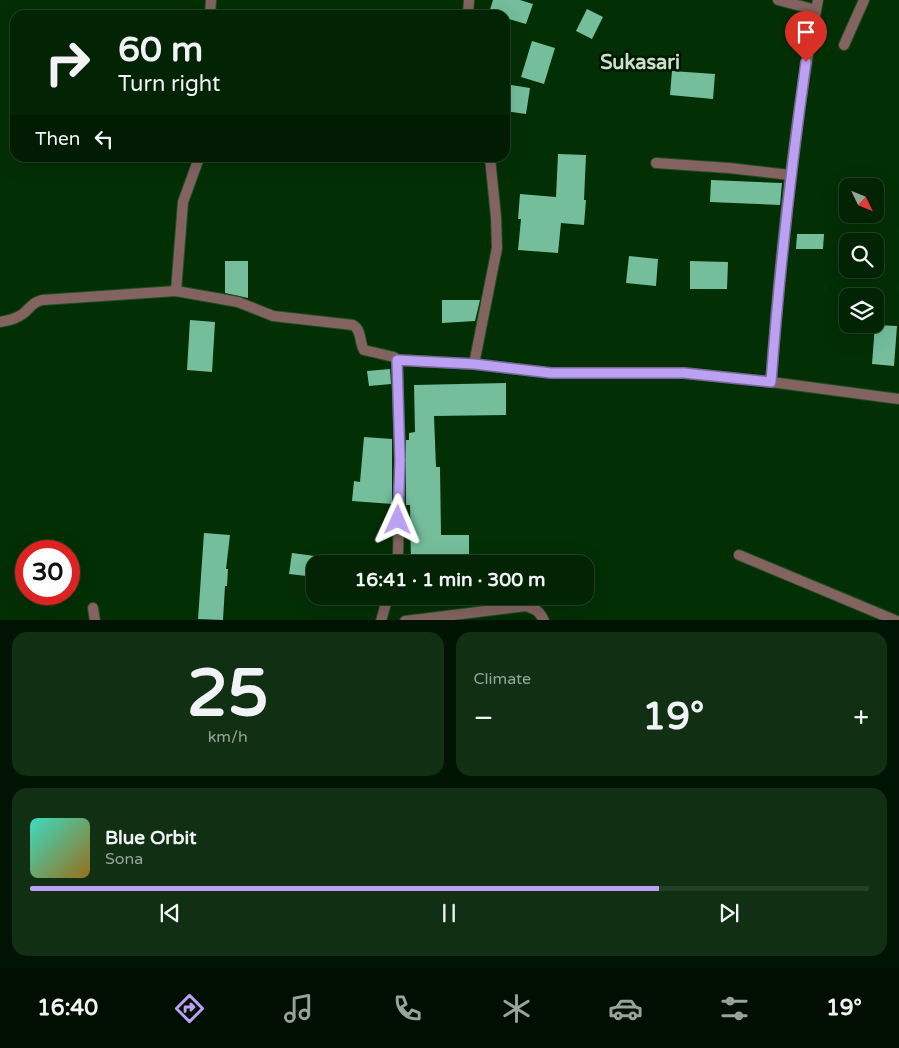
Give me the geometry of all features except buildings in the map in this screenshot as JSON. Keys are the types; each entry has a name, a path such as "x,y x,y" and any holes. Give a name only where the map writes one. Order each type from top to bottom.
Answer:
{"street":[{"path":"771,382 778,289 790,175 806,62 817,5 778,0"},
{"path":"844,45 864,0"},
{"path":"176,291 183,202 198,162"},
{"path":"474,364 497,248 490,162"},
{"path":"656,163 721,167 790,175"},
{"path":"0,322 16,318 33,303 42,300 176,291 238,302 273,316 353,324 360,333 364,350 394,357 397,360 474,364 551,373 684,373 771,382 899,399"},
{"path":"397,360 400,460 398,555"},
{"path":"739,555 897,620"},
{"path":"382,620 386,605"},
{"path":"405,620 526,606 536,609 544,620"},
{"path":"93,608 95,620"}],"district":[{"name":"Sukasari","path":"640,63"}],"route":[{"path":"398,520 400,460 397,360 474,364 551,373 684,373 771,382 778,289 790,175 806,62"}]}
